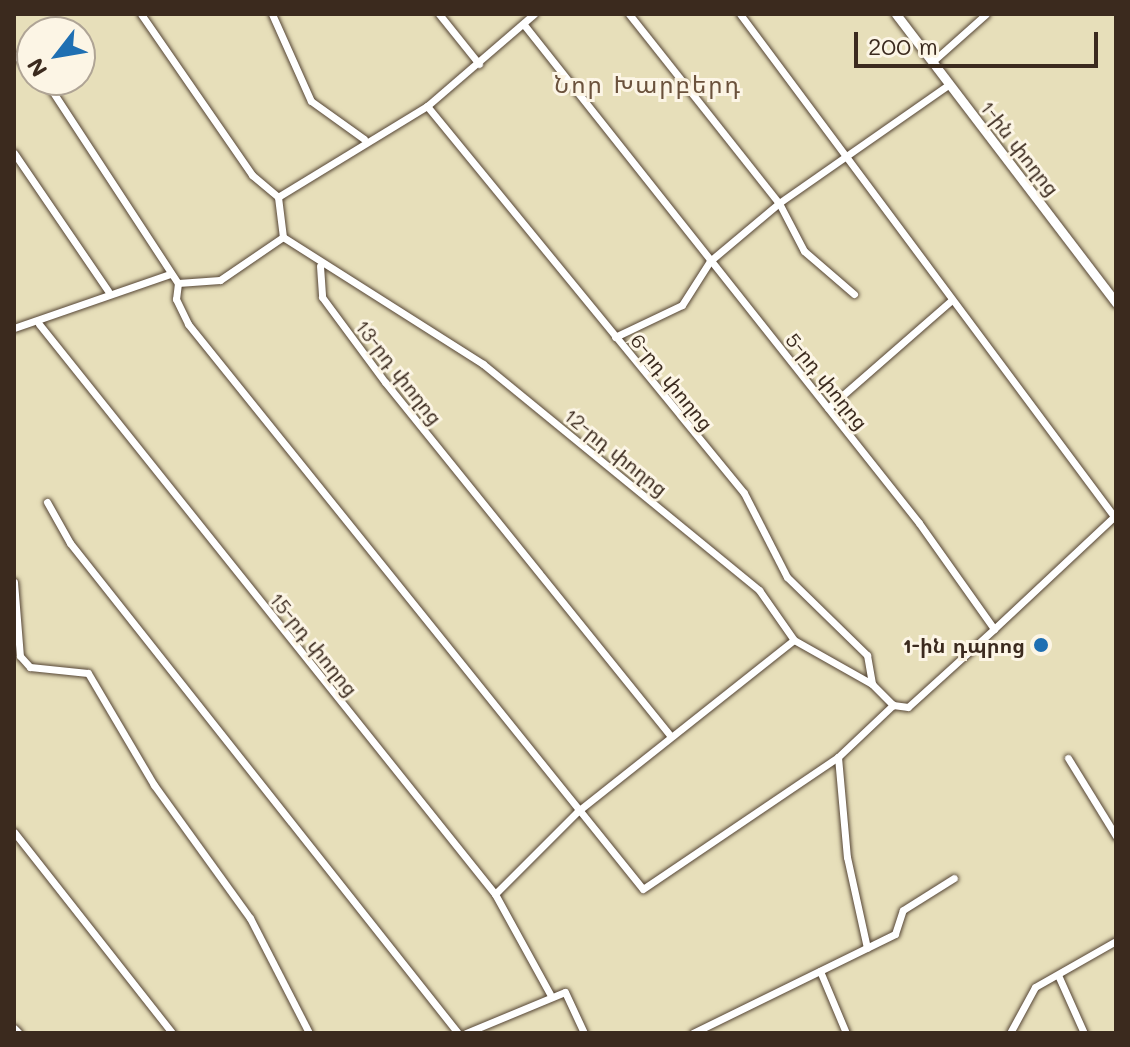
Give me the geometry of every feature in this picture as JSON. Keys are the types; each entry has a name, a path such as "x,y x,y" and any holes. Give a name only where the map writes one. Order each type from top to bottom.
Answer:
{"main road":[{"name":"1-ին փողոց","path":"896,14 1116,303"}],"street":[{"path":"141,14 252,175 278,197 283,237 320,266"},
{"path":"272,14 311,101 364,139"},
{"path":"439,14 479,64"},
{"path":"278,197 364,139 427,106 525,26 534,14"},
{"path":"629,14 779,203 804,251 854,294"},
{"path":"740,14 1115,517 908,707 893,705 872,684"},
{"path":"932,62 986,14"},
{"name":"5-րդ փողոց","path":"525,26 828,408 994,629"},
{"path":"615,337 682,305 710,261 779,203 948,85"},
{"path":"55,96 178,283 176,299 188,324 643,889 838,757 893,705"},
{"name":"6-րդ փողոց","path":"427,106 744,493 787,577 867,655 872,684"},
{"path":"14,153 108,291"},
{"path":"178,283 220,280 283,237"},
{"name":"12-րդ փողոց","path":"320,266 483,364 759,590 794,640 872,684"},
{"name":"13-րդ փողոց","path":"320,266 322,297 358,346 671,736"},
{"path":"14,328 39,324 108,291 170,274"},
{"path":"828,408 952,300"},
{"name":"15-րդ փողոց","path":"39,324 495,894 550,994"},
{"path":"47,502 70,543 458,1033"},
{"path":"16,586 20,656 30,667 88,673 154,785 250,918 309,1033"},
{"path":"495,894 578,811 794,640"},
{"path":"838,757 847,857 867,948"},
{"path":"1068,758 1116,836"},
{"path":"14,832 172,1033"},
{"path":"693,1033 895,934 903,910 954,878"},
{"path":"1010,1033 1035,987 1116,941"},
{"path":"820,971 846,1033"},
{"path":"1058,975 1084,1033"},
{"path":"466,1033 550,994 565,992 584,1033"},
{"path":"14,1028 19,1033"}],"place":[{"name":"1-ին դպրոց","path":"1041,645"}],"district":[{"name":"Նոր Խարբերդ","path":"648,84"}]}
